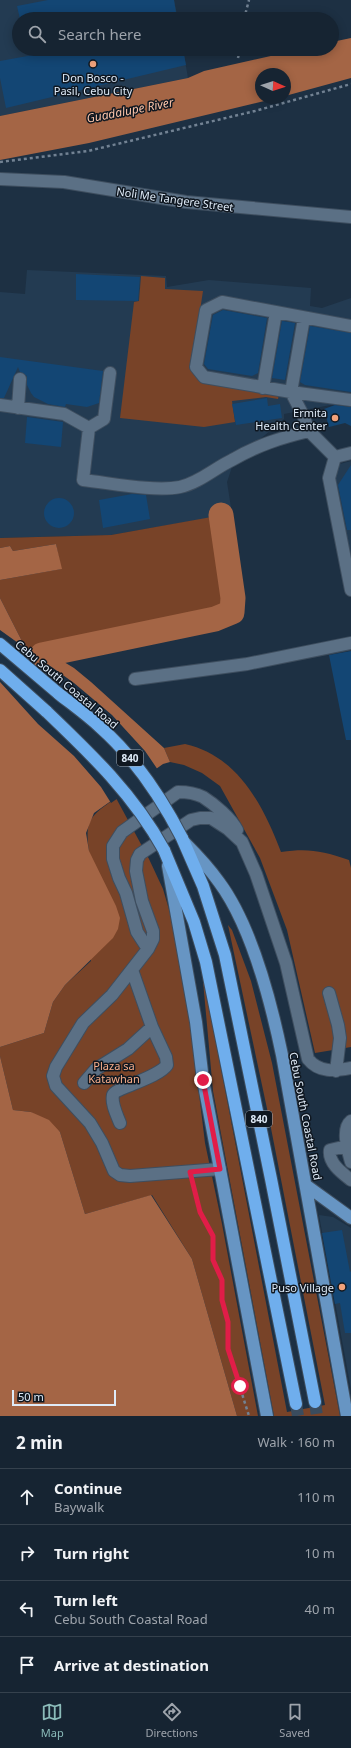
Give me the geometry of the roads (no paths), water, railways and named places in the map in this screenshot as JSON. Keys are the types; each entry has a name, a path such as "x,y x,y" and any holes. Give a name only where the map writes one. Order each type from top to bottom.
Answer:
{"highway":[{"name":"Cebu South Coastal Road","path":"0,644 101,727 132,761 151,785 183,840 203,886 225,955 271,1179 314,1402"},
{"name":"840","path":"0,670 110,774 133,802 165,852 191,915 206,962 296,1404"}],"main road":[{"name":"Cebu South Coastal Road","path":"183,840 202,860 233,904 246,932 256,960 276,1026 347,1416"},
{"path":"165,852 196,1022 203,1080 267,1416"},
{"path":"306,1186 351,1218"}],"street":[{"name":"Noli Me Tangere Street","path":"0,179 64,182 186,202 351,217"},
{"path":"351,326 222,302 206,310 196,367 204,377 263,388 351,400"},
{"path":"263,388 276,312"},
{"path":"304,318 291,392 303,415 309,431 335,457"},
{"path":"89,428 104,419 110,373"},
{"path":"18,408 20,379"},
{"path":"0,405 64,414 89,428"},
{"path":"89,428 83,480 163,489 181,487 192,483 231,460 268,442 309,431"},
{"path":"335,457 351,453"},
{"path":"335,457 329,478 351,590"},
{"path":"135,678 247,664 351,643"},
{"path":"148,949 137,932 126,893 119,878 114,859 113,846 122,832 178,792 188,792 202,797 235,826 261,887 286,963 308,1059 311,1063 322,1070 336,1071 351,1068"},
{"path":"220,1169 130,1176 114,1171 102,1143 90,1123 56,1086 53,1076 56,1067 83,1023 112,995 148,949 153,939 142,901 136,871 137,860 140,854 191,820 200,818 211,818 228,829 242,842"},
{"path":"120,1122 114,1105 113,1095 115,1091 164,1070 167,1065 166,1057 152,1027 132,970"},
{"path":"329,993 340,1038 336,1071"},
{"path":"84,1083 96,1069 128,1049 152,1027"},
{"path":"351,1121 347,1124 346,1128 347,1146 351,1162"},
{"path":"347,1146 333,1148 330,1150 329,1154 331,1160 351,1180"}],"water":[{"name":"Guadalupe River","path":"351,38 351,78 291,94 291,68 255,68 255,103 89,143 0,160 0,116 188,78 204,71 271,56 339,56 339,41"},
{"path":"56,544 62,569 0,580 0,548 10,546 13,551"},
{"path":"0,598 28,653 42,655 64,662 74,668 164,748 170,762 163,764 94,813 86,833 89,851 116,906 120,918 118,929 113,938 65,985 53,1002 44,1033 0,1047"},
{"path":"0,1056 13,1110 31,1112 49,1120 60,1132 85,1214 151,1195 192,1259 237,1416 0,1416"}],"waterway":[{"path":"42,655 215,619 232,612 233,598 221,515"}],"tunnel":[{"path":"315,1402 317,1416"},
{"path":"296,1404 298,1416"}],"place":[{"name":"Don Bosco - Pasil, Cebu City","path":"93,64"},
{"name":"Ermita Health Center","path":"335,418"},
{"name":"Puso Village","path":"342,1287"}],"park label":[{"name":"Plaza sa Katawhan","path":"114,1071"}]}
